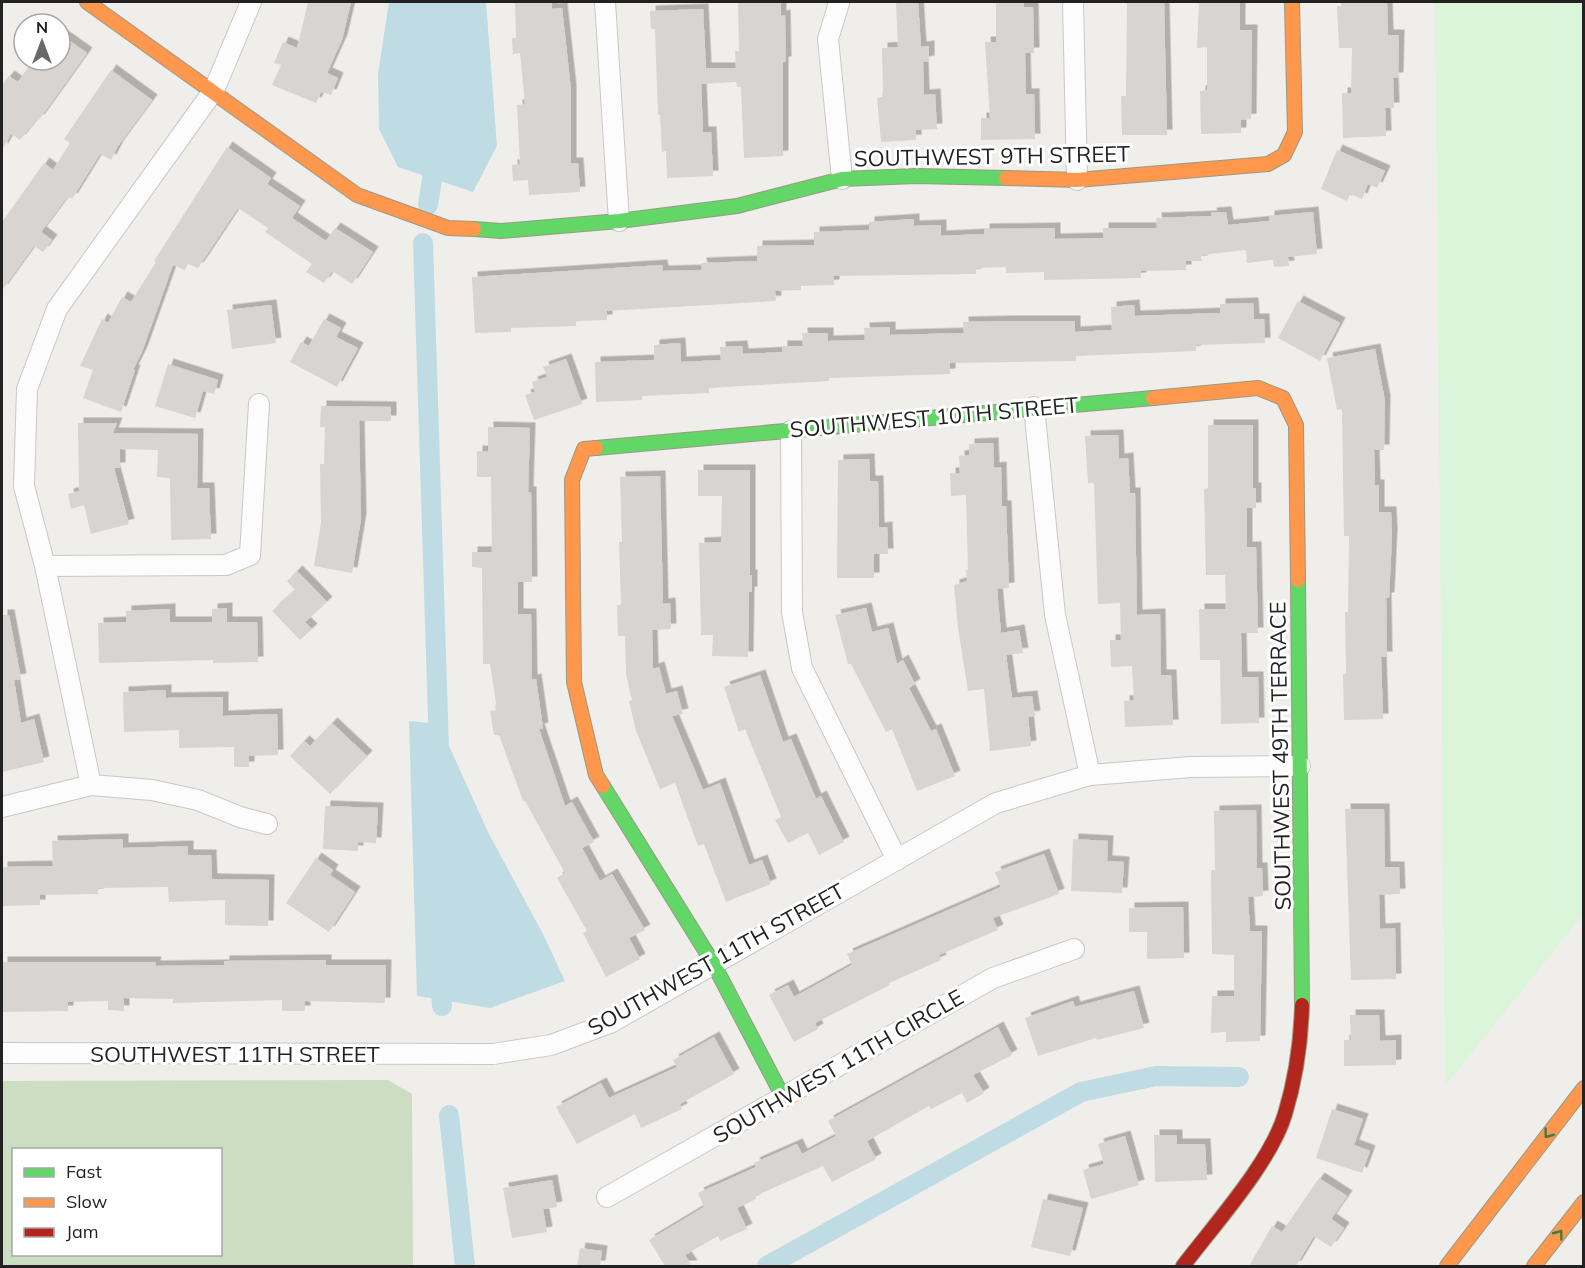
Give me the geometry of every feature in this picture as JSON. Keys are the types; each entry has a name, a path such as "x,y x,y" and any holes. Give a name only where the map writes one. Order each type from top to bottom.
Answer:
{"main road":[{"name":"SOUTHWEST 9TH STREET","path":"87,2 214,90 357,195 448,228 501,231 619,221 737,206 843,179 916,176 1077,180 1268,164 1284,155 1295,132 1292,2"},
{"name":"SOUTHWEST 10TH STREET","path":"713,963 596,775 574,682 572,480 580,466 584,449 1258,388 1283,398"},
{"name":"SOUTHWEST 49TH TERRACE","path":"1183,1266 1257,1169 1285,1116 1301,1046 1304,957 1296,425 1283,398"},
{"path":"713,963 783,1097"},
{"path":"1448,1266 1584,1088"},
{"path":"1534,1266 1584,1202"}],"street":[{"path":"91,785 45,566 24,486 27,389 57,309 214,90 251,2"},
{"path":"605,2 619,221"},
{"path":"1073,2 1077,180"},
{"path":"839,3 828,39 843,179"},
{"path":"45,566 226,565 250,555 260,404"},
{"path":"1034,407 1055,615 1090,775"},
{"path":"791,431 792,612 802,668 897,860"},
{"name":"SOUTHWEST 11TH STREET","path":"2,1053 493,1054 551,1045 610,1023 996,803 1090,775 1191,767 1300,766"},
{"path":"2,807 91,785 152,790 198,800 240,817 267,824"},
{"name":"SOUTHWEST 11TH CIRCLE","path":"607,1197 993,978 1074,949"}],"green space":[{"path":"1435,2 1584,2 1583,915 1445,1086"},
{"path":"388,1080 412,1094 413,1266 2,1266 2,1081"}],"water":[{"path":"389,2 486,2 497,146 473,192 398,167 379,129 378,74"},
{"path":"409,721 439,724 489,834 543,934 565,981 490,1008 417,996"}],"building":[{"path":"308,2 351,2 342,40 327,73 338,78 331,95 321,92 316,103 272,85 281,65 274,63 283,42 297,48"},
{"path":"515,2 552,2 552,9 562,8 571,90 571,163 578,163 580,192 529,195 528,180 513,181 512,165 520,164 517,105 525,104 520,53 513,54 512,38 516,38"},
{"path":"738,2 781,2 781,16 785,15 783,156 744,158 741,87 737,87 736,82 701,84 703,132 711,132 713,176 667,178 666,151 662,152 660,115 658,115 655,29 651,29 650,11 703,9 706,68 736,68 735,51 739,51"},
{"path":"896,2 918,2 921,47 929,46 929,61 923,62 924,95 935,94 937,129 916,130 916,140 881,142 877,98 883,97 882,48 898,47"},
{"path":"996,2 1024,2 1024,7 1033,7 1034,53 1025,53 1026,94 1034,94 1035,139 981,140 981,118 990,118 985,42 996,42"},
{"path":"1127,2 1164,2 1167,135 1122,135 1121,96 1126,96"},
{"path":"1199,2 1240,2 1240,30 1252,30 1251,119 1241,120 1241,133 1201,134 1200,91 1207,90 1207,47 1197,48"},
{"path":"1341,2 1387,2 1388,35 1399,35 1398,78 1393,78 1394,108 1385,108 1386,136 1343,138 1342,93 1351,93 1352,48 1339,48 1337,6 1341,6"},
{"path":"72,42 87,53 39,120 37,119 20,140 11,134 2,150 2,85 9,76 18,82 25,72 72,72"},
{"path":"111,70 152,100 118,146 111,160 100,154 72,199 68,196 41,232 52,240 43,252 34,246 2,290 2,222 44,163 53,170 70,143 64,139"},
{"path":"227,147 271,178 267,184 300,206 292,218 326,241 335,228 373,252 352,284 332,271 324,283 306,272 312,264 265,232 268,228 238,208 198,268 188,264 185,270 173,265 142,352 133,370 135,370 121,412 83,398 93,370 80,366 102,319 108,323 122,297 131,302 156,262 154,261"},
{"path":"1337,150 1385,171 1377,188 1368,184 1362,199 1350,194 1347,201 1321,189"},
{"path":"1226,212 1228,225 1269,221 1269,216 1313,212 1317,254 1288,257 1289,266 1274,267 1273,260 1247,263 1246,250 1201,255 1202,261 1186,261 1186,270 1141,271 1141,278 1044,280 1044,272 1006,273 1006,267 976,268 976,274 834,276 834,285 801,286 801,290 775,291 776,301 607,311 607,320 576,321 576,326 511,328 511,332 475,333 472,277 662,265 663,271 702,270 701,263 757,261 757,246 814,245 814,232 869,230 869,222 914,219 914,226 941,225 941,236 984,234 984,229 1055,228 1055,239 1103,238 1103,228 1157,228 1156,218 1212,216 1211,213"},
{"path":"1298,301 1340,323 1320,361 1278,338"},
{"path":"1253,303 1254,319 1264,319 1265,343 1196,345 1196,351 1076,356 1076,361 950,363 950,374 829,378 829,381 709,388 709,393 642,396 642,400 596,402 595,362 654,360 654,345 680,343 681,362 721,360 720,347 742,346 743,354 782,352 782,346 803,346 802,333 828,333 828,341 865,340 864,328 890,327 890,335 964,333 963,322 1008,321 1075,321 1075,332 1112,330 1111,307 1134,305 1135,316 1220,313 1220,304"},
{"path":"271,305 276,343 232,349 227,310"},
{"path":"324,319 341,328 336,337 358,348 337,387 290,362 301,342 309,346"},
{"path":"1375,349 1385,401 1384,450 1374,450 1375,485 1379,485 1379,512 1391,512 1392,535 1389,598 1386,598 1387,657 1381,657 1383,719 1344,720 1343,674 1346,674 1345,612 1348,612 1349,536 1344,536 1342,409 1337,410 1327,358"},
{"path":"566,359 582,404 534,420 525,395 535,392 532,382 547,377 543,367"},
{"path":"168,364 218,380 214,394 203,391 195,418 155,406"},
{"path":"321,406 391,407 391,421 359,421 361,519 352,573 314,566 321,523 320,464 324,464 325,427 320,427"},
{"path":"78,423 117,423 113,433 198,434 197,488 209,488 211,539 171,540 170,478 157,477 158,450 120,449 120,468 114,468 129,524 91,534 84,505 71,509 68,494 79,491"},
{"path":"1208,425 1253,425 1253,488 1256,488 1256,508 1247,508 1247,547 1256,547 1258,633 1241,633 1242,677 1258,677 1259,723 1221,724 1220,660 1200,660 1199,609 1226,609 1225,575 1206,575 1204,489 1208,488"},
{"path":"488,427 530,428 528,492 531,492 532,582 518,582 518,614 531,614 532,680 536,679 543,728 539,729 565,806 572,802 594,842 582,848 600,881 612,874 645,930 629,938 640,959 606,977 583,933 587,931 557,878 565,873 523,801 499,735 494,735 490,711 497,710 490,664 483,664 482,568 472,567 472,552 492,552 491,477 477,477 477,451 488,451"},
{"path":"1118,435 1119,459 1128,458 1130,493 1135,493 1137,615 1160,614 1161,675 1171,675 1173,725 1125,727 1124,701 1134,700 1132,666 1111,667 1110,640 1121,640 1120,603 1098,604 1094,483 1088,483 1085,436"},
{"path":"993,443 994,468 1001,467 1002,506 1006,506 1009,588 997,589 1001,633 1019,630 1023,653 1006,655 1012,698 1032,696 1035,716 1028,717 1031,746 990,751 984,689 968,691 958,628 954,585 967,581 966,495 951,496 950,473 960,473 959,456 969,455 969,444"},
{"path":"869,459 870,481 878,481 879,528 887,527 888,554 874,554 874,578 837,578 838,460"},
{"path":"698,470 750,470 752,592 749,592 748,657 712,656 713,635 701,635 699,543 721,542 722,496 698,496"},
{"path":"660,476 663,604 670,603 671,629 652,630 653,669 659,667 666,694 677,691 683,714 672,716 703,790 720,783 749,865 762,860 771,884 726,902 704,844 698,846 675,783 660,789 636,731 629,701 632,700 626,674 625,636 618,636 617,605 621,605 619,542 622,542 620,477"},
{"path":"297,571 327,602 305,622 312,629 300,640 272,611 295,590 287,581"},
{"path":"227,608 227,622 257,622 258,662 213,663 213,660 99,663 98,623 126,622 126,611 170,609 170,622 212,622 212,609"},
{"path":"866,608 872,632 888,628 897,664 903,660 915,684 909,688 931,731 936,729 955,776 917,791 892,729 886,732 851,664 848,664 835,615"},
{"path":"2,615 9,615 21,679 14,680 21,723 34,719 44,762 2,772"},
{"path":"760,675 783,742 791,739 816,799 821,796 844,842 819,855 808,833 788,843 775,820 781,817 745,729 739,732 724,687"},
{"path":"166,690 166,698 223,697 223,716 277,714 278,755 249,756 249,767 234,767 234,747 179,748 179,730 124,732 123,692"},
{"path":"332,723 367,756 330,794 290,756 304,741 310,746"},
{"path":"325,806 378,808 376,843 358,842 358,851 323,849"},
{"path":"1345,809 1384,809 1385,867 1399,867 1400,894 1379,895 1380,929 1395,928 1396,979 1351,980"},
{"path":"1256,810 1257,868 1262,868 1263,896 1248,897 1250,931 1262,931 1260,1041 1226,1042 1226,1032 1211,1033 1212,996 1234,996 1234,955 1212,954 1211,870 1215,870 1214,811"},
{"path":"123,839 123,848 188,846 188,855 211,855 212,879 269,880 268,926 225,925 225,900 169,902 168,887 98,888 98,894 40,895 40,905 2,906 2,867 53,866 52,841"},
{"path":"1073,839 1108,841 1107,861 1124,862 1122,893 1071,891"},
{"path":"1044,854 1059,894 993,918 998,930 939,955 941,960 889,983 890,985 815,1023 818,1029 794,1042 769,995 788,985 794,997 852,965 847,954 1001,887 995,872"},
{"path":"316,858 333,870 330,875 355,892 329,932 286,903"},
{"path":"1183,907 1184,958 1147,959 1147,932 1129,932 1129,908"},
{"path":"326,960 326,965 386,965 385,1003 305,1001 305,1011 282,1011 282,1000 173,1003 173,999 124,998 124,1011 108,1010 108,1001 68,1002 68,1011 2,1012 2,962 156,962 155,966 224,965 224,961"},
{"path":"1134,991 1144,1028 1097,1040 1096,1038 1038,1056 1025,1018 1073,1001 1075,1007"},
{"path":"1350,1015 1379,1015 1380,1041 1396,1040 1396,1065 1344,1066 1344,1040 1351,1040"},
{"path":"998,1027 1012,1055 973,1075 984,1093 967,1103 962,1093 931,1109 929,1106 867,1141 876,1159 832,1182 823,1166 755,1196 756,1199 737,1208 747,1229 720,1241 718,1236 685,1255 692,1266 665,1266 649,1240 704,1207 698,1193 756,1167 754,1163 797,1144 802,1154 836,1136 828,1121"},
{"path":"714,1037 734,1074 680,1104 682,1109 641,1128 635,1114 577,1144 556,1107 601,1083 609,1098 677,1067 673,1060"},
{"path":"1332,1109 1363,1119 1354,1145 1370,1151 1362,1173 1316,1158"},
{"path":"1154,1135 1177,1135 1177,1144 1205,1144 1207,1180 1155,1182"},
{"path":"1125,1136 1139,1185 1091,1199 1083,1170 1104,1164 1098,1144"},
{"path":"1319,1178 1347,1196 1331,1219 1344,1228 1331,1247 1314,1236 1296,1266 1249,1266 1272,1226 1282,1232"},
{"path":"552,1180 557,1207 543,1209 547,1232 512,1238 503,1188"},
{"path":"1043,1199 1083,1208 1070,1256 1031,1247"},
{"path":"580,1248 602,1251 600,1266 577,1266"}],"waterway":[{"path":"428,205 436,154"},
{"path":"423,243 439,750"},
{"path":"440,974 442,1006"},
{"path":"767,1266 1081,1092 1156,1076 1239,1077"},
{"path":"449,1115 465,1266"}],"traffic: fast":[{"path":"474,229 501,231 619,221 737,206 842,179 916,176 1006,178"},
{"path":"596,448 1153,398"},
{"path":"1298,580 1302,1005"},
{"path":"603,786 713,963 783,1097"}],"traffic: slow":[{"path":"87,2 357,195 448,228 474,229"},
{"path":"1006,178 1077,180 1268,164 1284,155 1295,132 1292,2"},
{"path":"1153,398 1258,388 1283,398 1296,425 1298,580"},
{"path":"596,448 584,449 572,480 574,682 596,775 603,786"},
{"path":"1447,1266 1584,1088"},
{"path":"1534,1266 1584,1202"}],"traffic: jam":[{"path":"1183,1266 1240,1193 1278,1133 1295,1073 1302,1005"}]}
